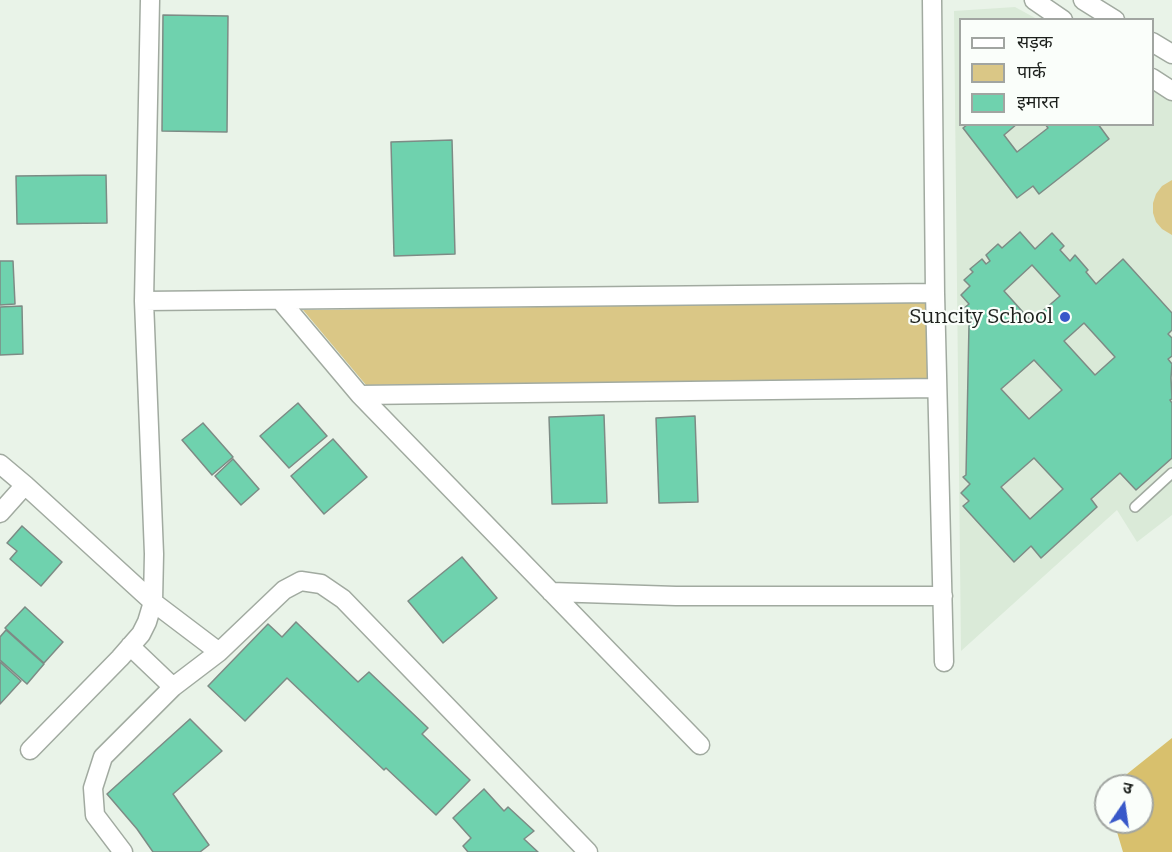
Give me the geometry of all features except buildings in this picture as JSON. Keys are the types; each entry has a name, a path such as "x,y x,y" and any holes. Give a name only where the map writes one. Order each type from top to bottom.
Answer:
{"street":[{"path":"30,750 141,634 153,602 154,554 144,301 150,0"},
{"path":"932,0 935,293 944,662"},
{"path":"1034,0 1060,18"},
{"path":"1083,0 1112,18"},
{"path":"1154,43 1172,54"},
{"path":"1154,79 1172,91"},
{"path":"144,301 935,293"},
{"path":"280,300 360,395 700,745"},
{"path":"360,395 937,388"},
{"path":"0,464 25,484 153,602 219,652"},
{"path":"0,513 25,484"},
{"path":"123,852 95,815 93,788 103,757 173,687 219,652 284,590 301,581 321,584 343,599 588,852"},
{"path":"550,592 676,596 943,596"},
{"path":"130,646 173,687"}],"lane":[{"path":"1135,507 1172,473"}],"shaded area":[{"name":"Suncity School","path":"1015,7 1035,18 959,18 959,126 1154,126 1154,90 1172,101 1172,515 1137,542 1117,510 961,651 954,11"},
{"path":"1172,738 1172,852 1123,852 1118,834 1154,834 1154,774 1127,774"}],"green space":[{"path":"1172,180 1172,235 1156,222 1153,203 1162,186"},
{"path":"927,302 928,380 366,385 303,310"}],"place":[{"name":"Suncity School","path":"1065,317"}]}
